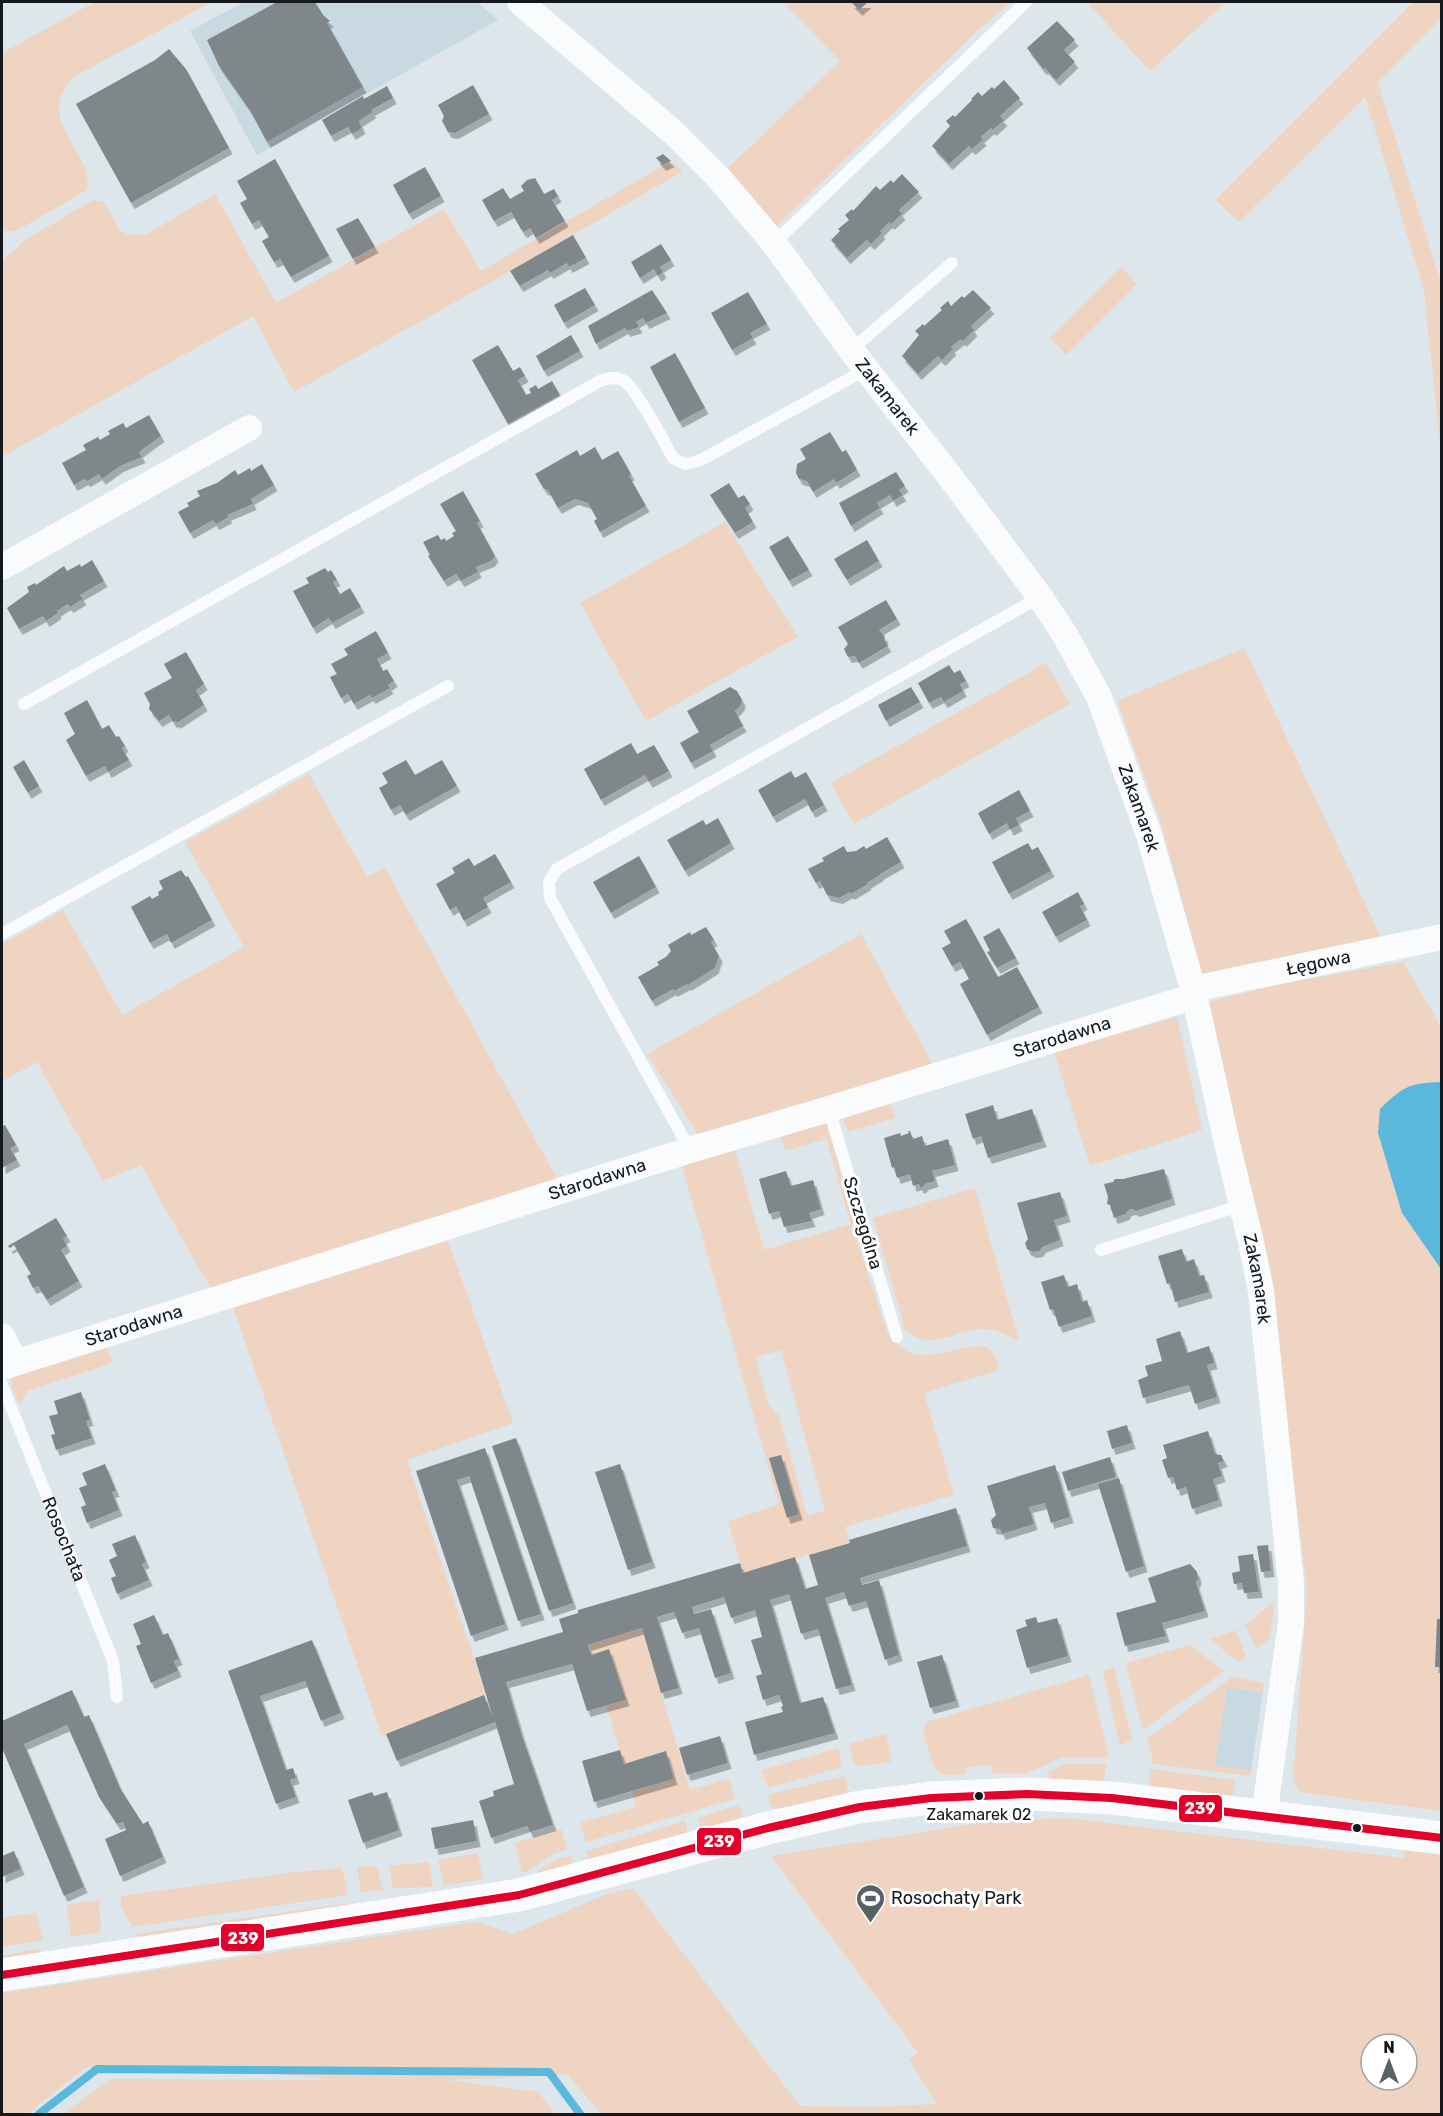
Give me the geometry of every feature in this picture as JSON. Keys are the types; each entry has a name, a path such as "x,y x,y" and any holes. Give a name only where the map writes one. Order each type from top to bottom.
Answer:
{"street":[{"name":"Zakamarek","path":"520,2 674,133 719,178 774,243 859,360 1040,597 1065,635 1099,697 1149,835 1194,993 1261,1291 1291,1583 1291,1623 1264,1816"},
{"path":"2,567 249,428"},
{"name":"Łęgowa","path":"1194,993 1442,937"},
{"name":"Starodawna","path":"8,1365 1194,993"},
{"path":"2,1336 8,1365"},
{"path":"2,1975 519,1895 768,1828 860,1807 904,1801 971,1796 1064,1795 1142,1801 1442,1838"}],"lane":[{"path":"774,243 1026,2"},
{"path":"24,704 600,381 618,378 630,386 673,458 685,464 701,460 859,360 952,263"},
{"path":"690,1150 550,898 549,882 557,869 1040,597"},
{"path":"2,933 448,686"},
{"name":"Szczególna","path":"829,1109 897,1336"},
{"path":"1101,1250 1242,1205"},
{"name":"Rosochata","path":"2,1384 113,1661 117,1697"}],"shaded area":[{"path":"95,2 212,2 77,75 64,91 59,106 61,120 87,176 87,190 16,231 2,231 2,53"},
{"path":"244,2 477,2 498,20 257,155 190,31"},
{"path":"783,2 1011,2 976,32 777,226 727,169 840,61"},
{"path":"1087,2 1226,2 1150,71"},
{"path":"1413,2 1441,2 1441,18 1378,83 1441,283 1441,452 1424,290 1365,97 1239,222 1215,200"},
{"path":"671,161 683,171 502,276 294,392 253,316 2,457 2,260 24,241 93,200 104,202 119,230 129,235 147,234 215,194 276,303 444,209 481,271"},
{"path":"1121,267 1137,284 1066,355 1050,338"},
{"path":"725,522 798,637 646,721 580,603"},
{"path":"1244,648 1381,937 1203,977 1160,820 1117,701"},
{"path":"1046,663 1070,704 854,824 831,783"},
{"path":"309,774 367,877 385,868 560,1184 214,1291 203,1276 141,1165 103,1181 37,1062 2,1081 2,944 63,910 122,1015 244,947 185,842"},
{"path":"861,934 933,1065 700,1138 647,1054"},
{"path":"1403,962 1441,1027 1441,1082 1421,1083 1402,1213 1441,1269 1441,1811 1300,1792 1293,1780 1307,1590 1267,1261 1205,1003 1279,984"},
{"path":"1177,1017 1202,1130 1090,1166 1054,1052"},
{"path":"889,1101 895,1118 848,1132 842,1116"},
{"path":"826,1123 856,1223 852,1225 886,1329 896,1343 918,1355 984,1346 993,1353 999,1370 924,1393 954,1495 845,1527 850,1543 743,1573 728,1521 779,1504 682,1166 735,1150 764,1250 851,1224 826,1139 785,1151 780,1135","holes":["781,1350 825,1510 809,1516 806,1512 779,1416 769,1405 756,1360 758,1357"]},
{"path":"975,1188 1019,1341 987,1329 933,1340 915,1336 905,1329 873,1218"},
{"path":"448,1241 513,1423 407,1460 486,1694 382,1736 233,1307"},
{"path":"107,1347 113,1363 27,1391 20,1405 12,1389 11,1376"},
{"path":"1275,1601 1270,1639 1256,1648 1245,1625"},
{"path":"642,1628 690,1790 729,1779 735,1799 586,1842 580,1823 636,1807 632,1792 674,1779 666,1752 624,1764 606,1706 625,1699 609,1650 591,1655 588,1645"},
{"path":"1236,1630 1246,1656 1238,1662 1210,1639"},
{"path":"1190,1645 1224,1671 1143,1730 1126,1663"},
{"path":"1114,1667 1132,1739 1120,1746 1103,1671"},
{"path":"1089,1675 1108,1754 1107,1758 1063,1757 1027,1773 992,1773 991,1765 966,1767 966,1774 944,1775 935,1770 923,1733 926,1722"},
{"path":"1232,1677 1264,1683 1263,1692 1227,1687 1215,1765 1251,1771 1250,1776 1152,1764 1147,1739"},
{"path":"1227,1687 1263,1692 1251,1771 1215,1766"},
{"path":"886,1734 890,1762 860,1766 854,1763 849,1744"},
{"path":"838,1748 842,1767 768,1788 762,1770"},
{"path":"1065,1764 1106,1764 1104,1783 1050,1782 1048,1772"},
{"path":"1150,1769 1235,1780 1232,1800 1155,1789 1149,1783"},
{"path":"844,1776 848,1785 846,1795 778,1812 771,1806 768,1795"},
{"path":"739,1805 744,1821 703,1831 698,1818"},
{"path":"1065,1818 1404,1858 1405,1849 1441,1853 1441,2114 601,2114 568,2075 447,2080 538,2092 556,2114 63,2114 111,2079 336,2080 236,2070 86,2067 27,2114 2,2114 2,1993 476,1922 513,1934 607,1894 633,1888 800,2106 873,2107 937,2104 909,2060 918,2053 771,1856 987,1822"},
{"path":"685,1821 688,1835 595,1861 588,1858 586,1851"},
{"path":"561,1829 567,1849 550,1855 529,1871 522,1873 515,1843"},
{"path":"478,1853 483,1879 444,1886 438,1860"},
{"path":"571,1856 572,1869 546,1876 536,1873 557,1859"},
{"path":"429,1862 433,1887 393,1888 389,1866"},
{"path":"377,1866 383,1890 361,1892 357,1867"},
{"path":"340,1868 344,1874 348,1895 132,1927 121,1906 121,1896"},
{"path":"99,1900 101,1932 71,1937 67,1904"},
{"path":"349,1903 348,1905 142,1938 135,1934"},
{"path":"36,1913 43,1940 2,1947 2,1918"},
{"path":"40,1948 40,1953 2,1960 2,1956"}],"water":[{"path":"1442,1082 1441,1269 1402,1213 1378,1133 1380,1109 1394,1096 1413,1085"}],"building":[{"path":"277,2 315,2 330,21 327,23 363,87 267,142 251,112 219,66 207,40"},
{"path":"851,2 868,2 859,10"},
{"path":"1057,21 1075,40 1064,50 1075,62 1056,80 1045,68 1043,69 1027,48"},
{"path":"169,49 186,69 229,148 131,203 76,104 155,60"},
{"path":"1004,80 1020,98 1000,116 1004,120 981,137 983,140 972,149 969,146 949,164 932,146 950,126 946,121 953,115 955,117 978,92 982,96"},
{"path":"473,85 489,114 455,133 448,132 442,121 444,116 438,105"},
{"path":"387,86 393,98 371,110 373,112 359,121 362,128 352,134 348,127 331,136 322,120 363,96 364,99"},
{"path":"663,154 671,161 663,165 656,158"},
{"path":"275,159 329,256 291,277 280,259 274,262 262,241 269,237 259,220 252,224 240,203 247,199 237,181"},
{"path":"425,167 441,196 409,214 393,185"},
{"path":"902,174 919,192 899,210 902,214 891,224 889,222 871,244 867,240 847,258 831,240 840,231 838,229 849,220 845,215 852,209 853,211 876,186 880,190 891,180 893,183"},
{"path":"535,178 544,194 554,189 558,196 552,200 565,221 536,238 530,228 524,232 521,229 511,212 494,221 482,200 503,188 510,199 524,191 521,186 527,180"},
{"path":"358,218 375,247 353,259 336,229"},
{"path":"573,235 586,258 569,267 567,263 550,273 548,270 520,286 510,271"},
{"path":"661,244 671,260 660,267 663,272 658,276 654,269 640,278 631,262"},
{"path":"585,288 595,305 564,323 554,305"},
{"path":"652,290 667,313 646,323 643,318 636,322 639,327 627,331 625,328 596,344 588,326"},
{"path":"973,290 991,308 971,326 974,330 963,341 961,339 951,347 953,349 942,360 938,356 918,374 902,356 919,335 915,331 942,310 940,308 948,301 951,306"},
{"path":"748,292 767,324 750,333 753,338 732,350 711,313"},
{"path":"571,335 580,351 544,371 536,356"},
{"path":"498,345 513,371 520,367 525,376 518,380 526,395 531,393 529,389 536,385 538,389 552,381 560,395 508,424 472,360"},
{"path":"675,353 705,408 679,422 650,367"},
{"path":"149,415 161,436 139,452 142,457 120,466 102,479 99,474 74,485 62,463 86,450 83,445 110,434 108,431 123,423 126,428"},
{"path":"830,432 842,452 846,450 857,470 836,483 834,479 813,492 807,481 799,479 796,473 797,464 806,459 800,449"},
{"path":"595,447 602,460 618,451 646,506 600,532 594,521 597,519 588,503 575,499 558,508 548,490 544,489 535,474 577,450 580,456"},
{"path":"262,464 274,485 251,499 253,504 227,515 229,517 216,524 213,520 190,533 178,512 189,506 187,503 200,496 197,491 217,483 235,470 238,475"},
{"path":"896,472 905,486 899,490 903,495 893,501 890,495 877,503 880,508 851,526 839,503"},
{"path":"729,483 738,498 744,495 750,504 745,508 753,522 735,533 710,495"},
{"path":"463,491 480,521 477,523 495,556 491,561 476,567 478,572 461,581 456,574 444,581 428,556 430,555 423,542 438,535 441,540 445,538 446,541 454,536 452,533 456,531 440,504"},
{"path":"788,536 809,570 789,581 769,547"},
{"path":"867,540 879,561 847,580 834,559"},
{"path":"92,560 104,581 80,595 83,599 70,607 68,604 46,621 43,616 19,629 7,608 29,592 27,587 35,583 36,585 64,566 67,571 80,564 81,567"},
{"path":"325,568 328,572 331,570 337,580 333,582 340,594 350,588 361,607 332,623 329,618 313,628 293,591 309,583 306,578"},
{"path":"886,600 897,619 879,630 888,646 859,663 855,656 848,657 844,649 848,644 838,627"},
{"path":"376,631 388,653 377,659 383,671 387,669 394,681 388,685 390,688 372,698 370,695 354,704 348,694 341,698 330,677 337,674 331,664 348,655 344,649"},
{"path":"186,652 204,684 196,690 204,705 177,723 173,722 169,715 159,721 149,709 150,704 144,693 172,678 164,664"},
{"path":"949,665 954,673 960,670 966,681 960,684 963,691 944,702 941,697 929,703 918,683"},
{"path":"730,687 737,691 742,700 741,705 735,711 743,726 710,745 713,751 691,763 680,743 699,732 687,711"},
{"path":"911,687 920,702 886,721 878,705"},
{"path":"87,700 102,729 109,725 116,737 119,736 125,746 122,748 129,760 108,772 105,766 86,776 66,740 75,734 64,713"},
{"path":"631,743 637,754 654,745 669,771 649,782 645,775 601,800 584,769"},
{"path":"24,760 39,786 28,793 13,767"},
{"path":"406,760 415,775 442,760 457,786 406,815 400,805 391,810 379,788 388,783 382,773"},
{"path":"791,771 795,778 806,772 824,805 812,812 805,799 773,817 758,790"},
{"path":"1019,790 1030,811 1016,818 1019,825 1010,830 1007,823 989,834 978,813"},
{"path":"718,818 731,843 685,871 667,840 703,820 706,825"},
{"path":"887,837 901,862 851,894 850,892 839,898 827,895 820,881 816,883 808,869 824,861 822,858 844,846 847,852 856,851 864,846 866,849"},
{"path":"1028,843 1032,850 1038,847 1051,871 1009,894 992,862"},
{"path":"495,854 511,882 483,898 488,907 464,921 456,906 450,910 436,884 455,873 452,868 469,858 474,866"},
{"path":"639,856 656,887 611,913 593,882"},
{"path":"181,870 186,877 188,876 212,920 171,943 167,934 150,943 131,907 150,896 152,899 159,895 158,892 163,889 159,881"},
{"path":"1078,892 1084,904 1080,906 1087,920 1056,937 1042,912"},
{"path":"966,919 998,977 1017,967 1039,1007 987,1035 960,984 969,979 960,962 952,966 942,948 951,943 944,931"},
{"path":"706,927 714,940 711,942 719,956 715,968 688,985 674,991 673,989 652,1001 638,977 659,965 657,962 671,951 668,945 690,932 691,935"},
{"path":"999,928 1016,958 997,968 987,952 990,951 983,937"},
{"path":"993,1105 997,1120 1032,1109 1043,1141 988,1158 981,1136 973,1139 965,1114"},
{"path":"5,1125 16,1145 10,1148 17,1160 2,1168 2,1126"},
{"path":"908,1131 913,1139 922,1136 925,1146 948,1139 955,1165 932,1171 935,1181 920,1188 919,1184 913,1186 910,1174 897,1178 884,1138 900,1133 901,1136 909,1133"},
{"path":"1164,1169 1172,1199 1136,1211 1128,1210 1126,1214 1114,1218 1110,1205 1107,1204 1108,1197 1104,1184 1113,1182 1115,1179"},
{"path":"786,1171 791,1186 813,1180 821,1209 809,1213 812,1221 784,1227 779,1211 769,1214 759,1179"},
{"path":"1060,1192 1067,1216 1054,1220 1060,1240 1042,1247 1040,1251 1033,1252 1027,1249 1025,1243 1028,1239 1017,1203"},
{"path":"56,1218 67,1236 63,1238 67,1246 61,1250 79,1281 47,1300 38,1286 33,1288 27,1276 31,1274 14,1245 10,1248 8,1246"},
{"path":"1182,1249 1186,1262 1194,1259 1199,1276 1204,1275 1209,1292 1175,1302 1170,1283 1167,1284 1158,1256"},
{"path":"1064,1275 1068,1287 1077,1284 1082,1302 1087,1300 1092,1316 1059,1327 1053,1309 1050,1310 1041,1282"},
{"path":"1180,1331 1187,1353 1209,1346 1214,1363 1207,1365 1217,1397 1195,1404 1189,1385 1143,1398 1138,1380 1148,1376 1145,1366 1162,1361 1156,1339"},
{"path":"81,1392 90,1420 86,1421 92,1438 56,1450 51,1435 55,1434 49,1416 58,1414 54,1401"},
{"path":"1127,1425 1132,1443 1112,1449 1107,1431"},
{"path":"1208,1431 1215,1454 1221,1455 1224,1461 1218,1463 1222,1476 1213,1479 1219,1500 1192,1509 1186,1487 1177,1490 1173,1477 1168,1478 1162,1460 1167,1458 1163,1445"},
{"path":"516,1438 573,1603 549,1611 492,1446"},
{"path":"485,1448 541,1614 518,1621 469,1476 457,1480 505,1624 471,1636 416,1471"},
{"path":"781,1455 799,1514 787,1518 769,1458"},
{"path":"1110,1457 1116,1477 1068,1491 1062,1472"},
{"path":"105,1464 116,1491 112,1492 119,1510 87,1523 81,1507 86,1505 79,1488 87,1485 82,1473"},
{"path":"620,1464 652,1562 628,1570 595,1472"},
{"path":"1055,1465 1070,1517 1051,1523 1045,1503 1029,1507 1034,1524 1002,1534 1000,1529 993,1528 991,1520 996,1515 987,1486"},
{"path":"1119,1478 1144,1566 1126,1572 1098,1484"},
{"path":"956,1508 967,1546 860,1578 862,1585 879,1580 899,1655 885,1660 866,1601 849,1606 844,1592 825,1598 852,1685 836,1689 818,1629 801,1634 789,1594 770,1600 800,1703 823,1697 835,1733 754,1755 745,1722 783,1712 781,1707 783,1706 779,1695 763,1700 756,1676 762,1674 751,1640 762,1637 755,1610 731,1618 724,1597 692,1607 694,1614 711,1609 731,1673 715,1678 699,1628 682,1633 674,1612 657,1617 679,1688 661,1693 642,1628 588,1645 591,1655 609,1649 626,1700 587,1711 572,1664 506,1682 553,1825 530,1832 527,1826 491,1838 479,1801 494,1796 493,1791 514,1784 495,1722 397,1761 386,1734 484,1695 493,1718 475,1658 563,1632 559,1619 578,1613 578,1610 740,1563 743,1573 795,1557 805,1589 818,1585 809,1555 850,1543 849,1540"},
{"path":"135,1535 146,1562 142,1564 149,1580 117,1594 111,1578 116,1576 109,1560 117,1556 112,1544"},
{"path":"1268,1545 1271,1571 1261,1572 1257,1546"},
{"path":"1253,1554 1259,1592 1244,1593 1242,1583 1234,1584 1232,1573 1240,1571 1238,1556"},
{"path":"1190,1564 1197,1572 1196,1583 1205,1611 1162,1623 1166,1636 1125,1646 1116,1613 1156,1602 1148,1578"},
{"path":"154,1615 163,1635 168,1633 179,1659 174,1661 178,1671 151,1683 136,1646 141,1644 133,1624"},
{"path":"1036,1617 1038,1623 1057,1618 1068,1656 1027,1668 1016,1630 1027,1626 1025,1620"},
{"path":"1437,1619 1442,1619 1442,1667 1435,1667"},
{"path":"312,1640 341,1713 321,1721 305,1681 260,1696 286,1770 293,1768 296,1778 290,1780 296,1797 276,1804 228,1671"},
{"path":"942,1655 956,1701 930,1708 917,1662"},
{"path":"72,1690 84,1717 89,1715 120,1788 143,1824 148,1821 163,1857 120,1876 105,1839 126,1830 123,1822 117,1824 99,1797 67,1725 24,1744 84,1887 64,1896 2,1748 2,1721"},
{"path":"720,1736 728,1763 687,1775 679,1748"},
{"path":"620,1750 624,1764 666,1751 674,1779 594,1802 582,1761"},
{"path":"372,1792 374,1796 387,1792 399,1830 363,1843 348,1800"},
{"path":"473,1820 477,1841 435,1849 431,1828"},
{"path":"14,1851 21,1869 2,1877 2,1856"}],"waterway":[{"path":"39,2114 97,2069 549,2072 580,2114"}],"transit line":[{"name":"239","path":"2,1975 519,1895 768,1828 860,1807 931,1798 1027,1794 1112,1798 1442,1838"}],"place":[{"name":"Zakamarek 02","path":"979,1796"},
{"name":"Rosochaty Park","path":"870,1924"}]}
